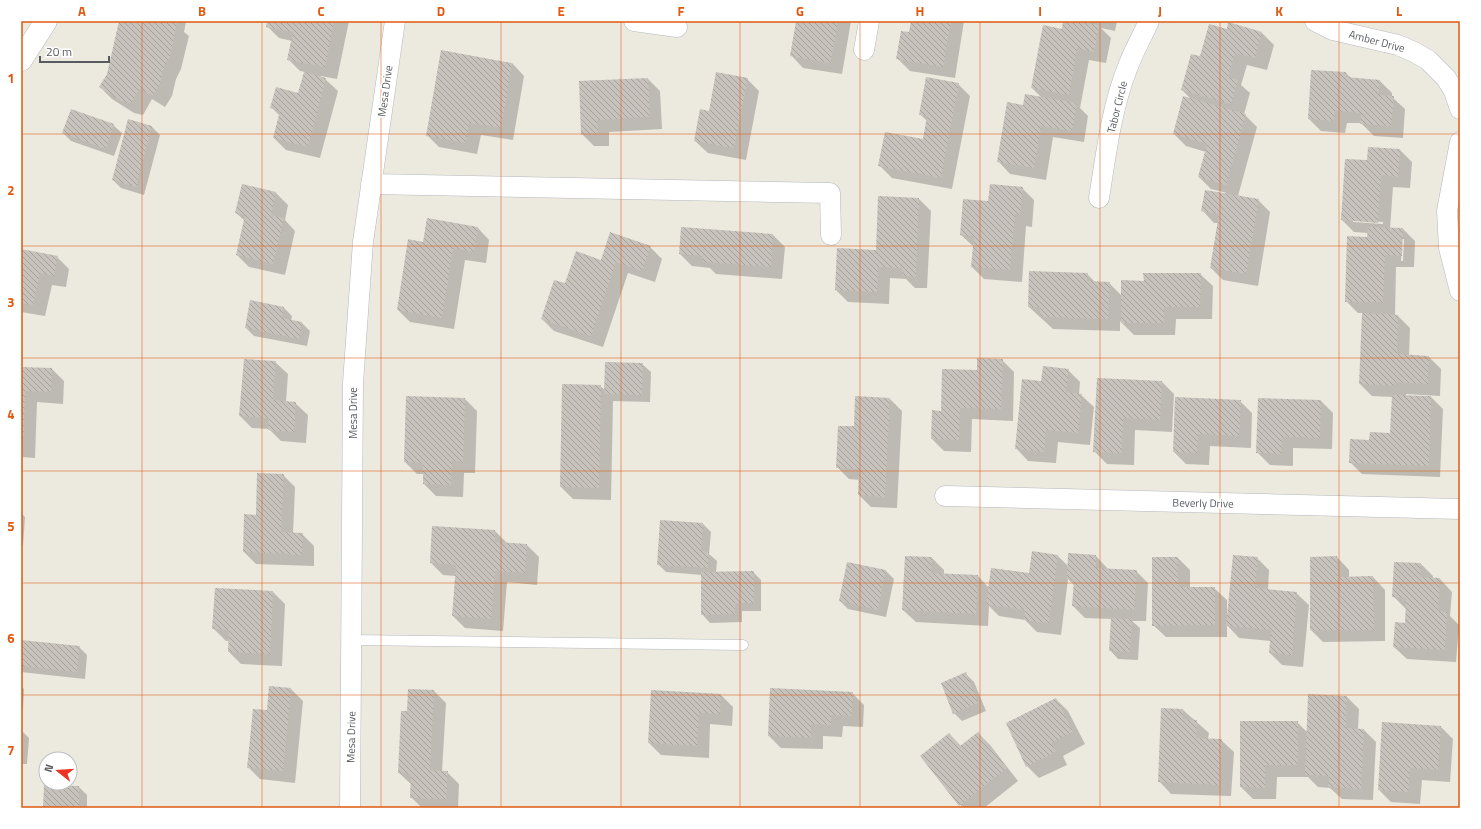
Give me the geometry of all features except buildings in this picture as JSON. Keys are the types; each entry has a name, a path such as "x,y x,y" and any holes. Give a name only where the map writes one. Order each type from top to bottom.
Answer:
{"street":[{"path":"21,60 46,21"},
{"name":"Mesa Drive","path":"350,808 353,383 363,242 395,21"},
{"path":"634,21 677,27"},
{"path":"864,50 869,21"},
{"name":"Tabor Circle","path":"1099,198 1112,123 1118,98 1127,69 1149,21"},
{"name":"Amber Drive","path":"1315,21 1333,30 1398,45 1428,60 1446,78 1454,90 1460,109"},
{"path":"1460,142 1447,211 1449,248 1460,291"},
{"path":"371,184 830,192 831,235"},
{"name":"Beverly Drive","path":"945,496 1460,509"}],"lane":[{"path":"352,640 743,644"}]}
